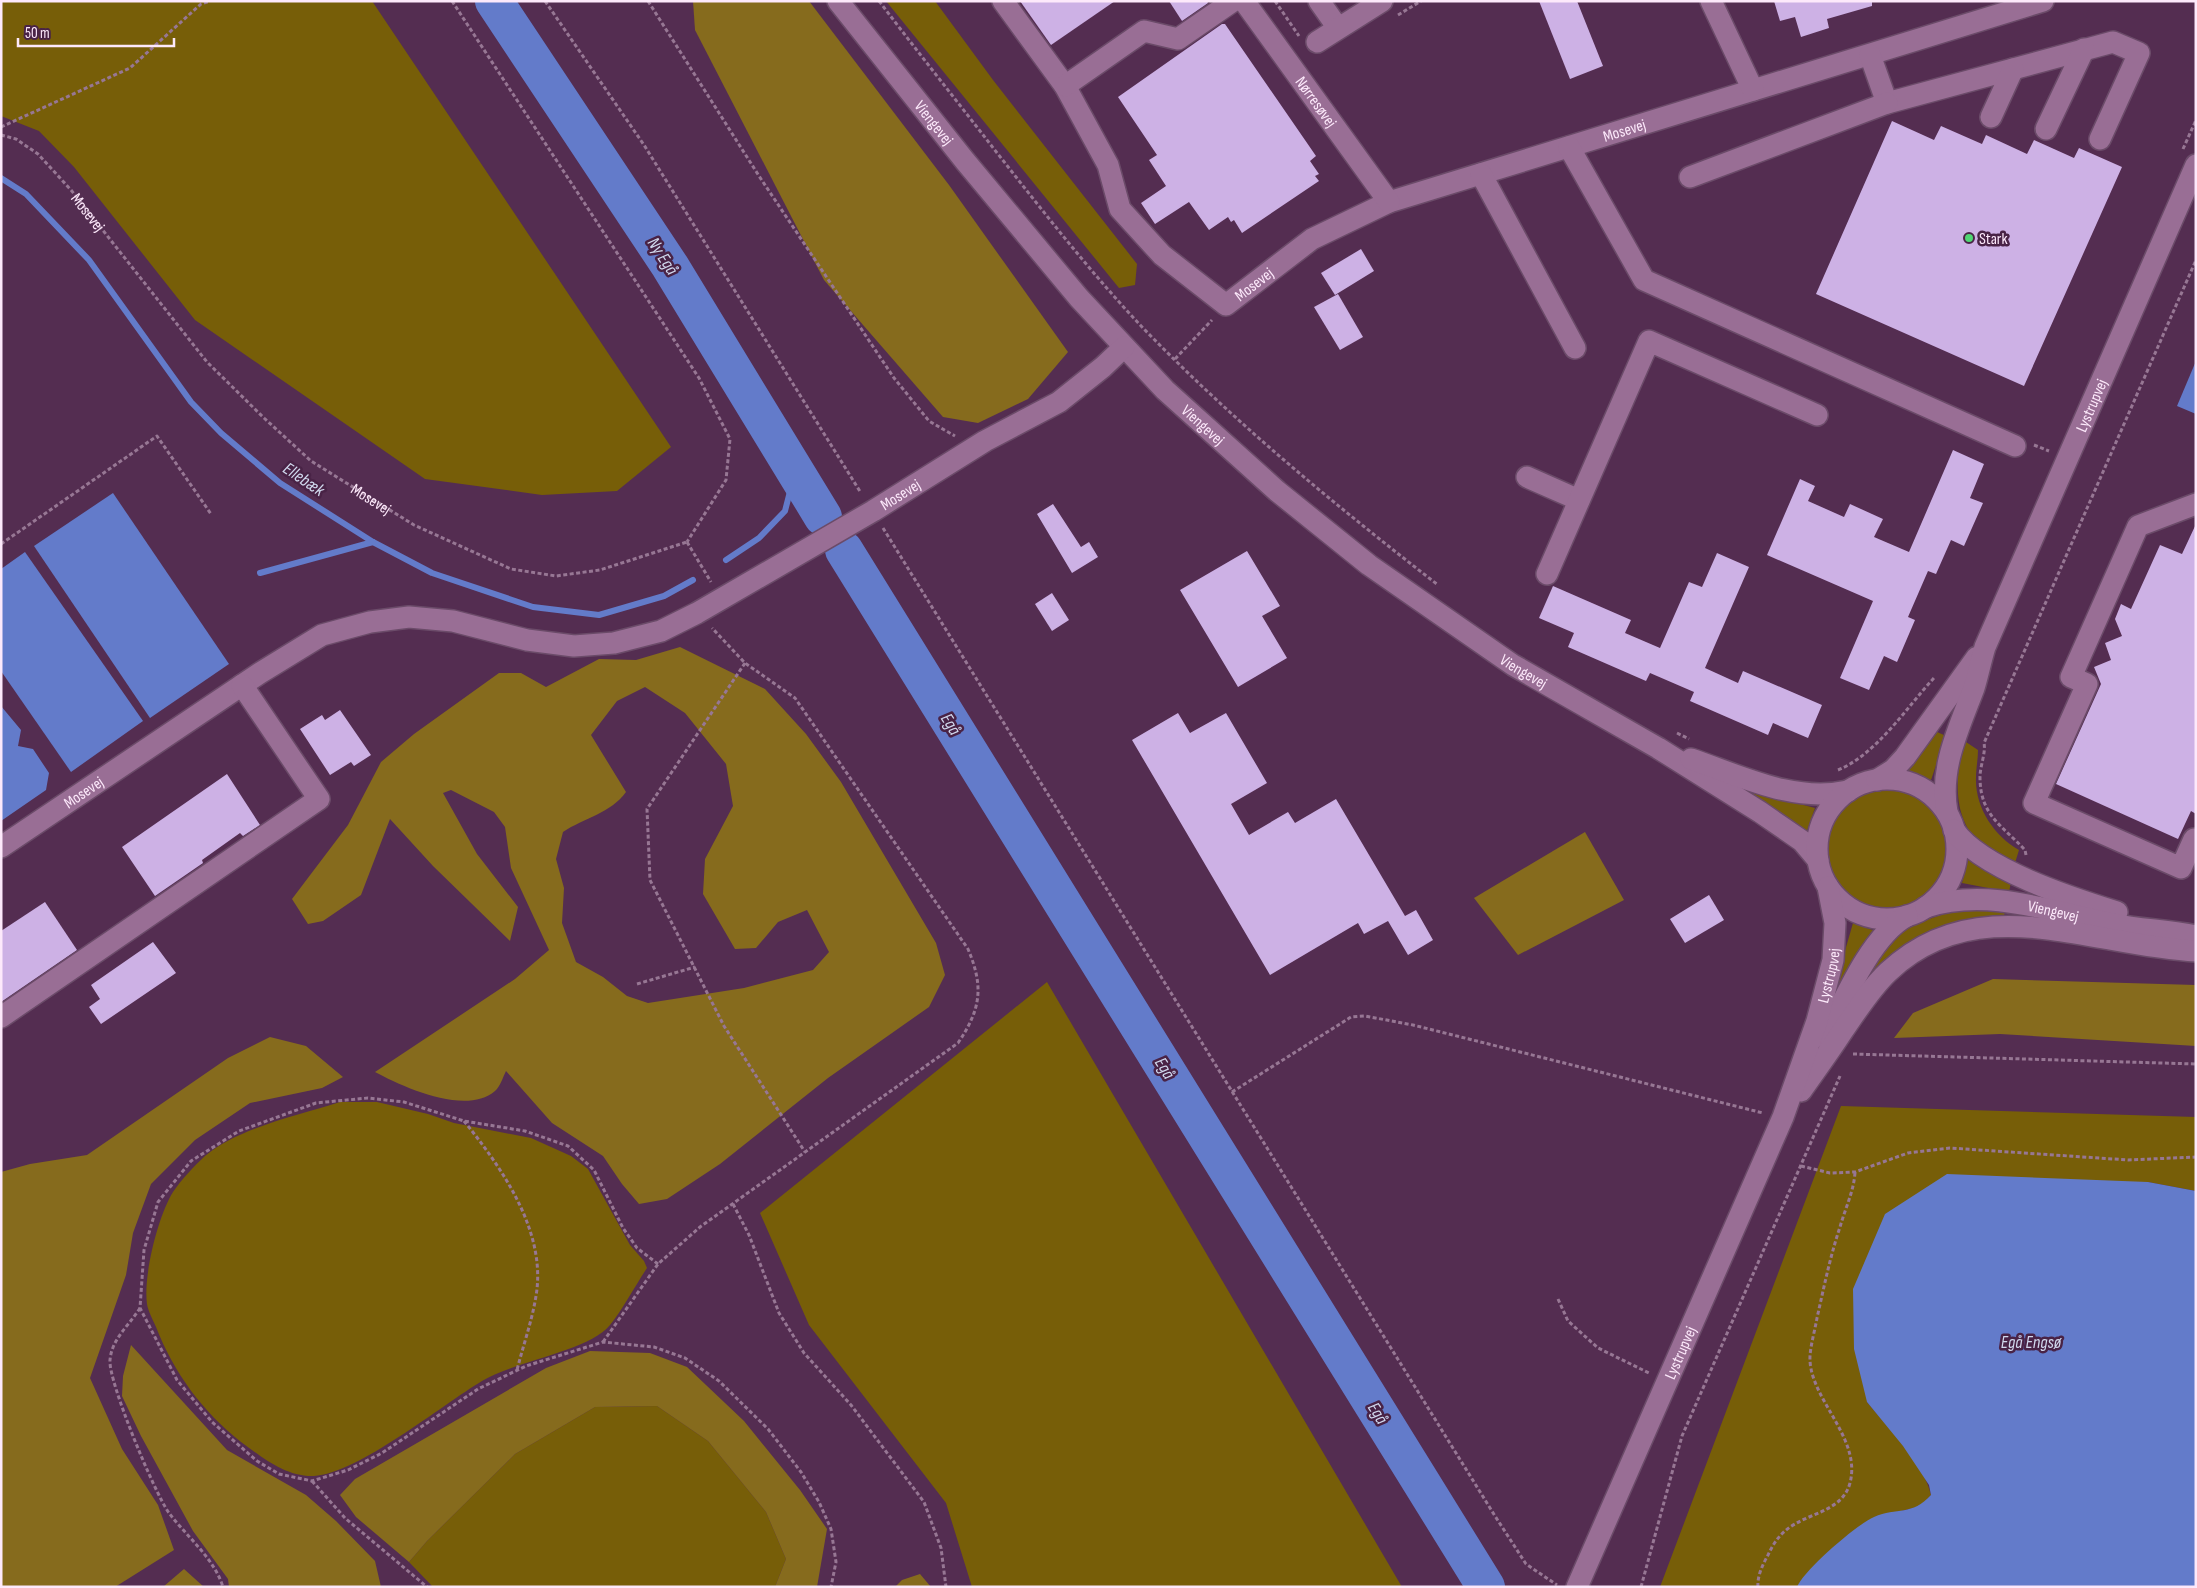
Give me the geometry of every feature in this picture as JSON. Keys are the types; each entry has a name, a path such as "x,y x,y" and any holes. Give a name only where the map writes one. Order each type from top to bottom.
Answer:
{"street":[{"name":"Viengevej","path":"838,1 1044,258 1165,390 1277,491 1369,565 1513,665 1658,748 1781,825 1808,846 1818,860"},
{"path":"1003,1 1065,86 1108,165 1120,209 1162,256 1226,305"},
{"path":"1065,86 1144,31 1178,39 1233,1"},
{"name":"Nørresøvej","path":"1244,1 1389,202"},
{"path":"1319,1 1338,28"},
{"path":"1317,42 1382,1"},
{"path":"1711,1 1753,90"},
{"name":"Mosevej","path":"1226,305 1312,239 1389,202 1870,56 2044,1"},
{"path":"1690,177 1887,103 2113,42 2139,52 2100,139"},
{"path":"2046,129 2084,50"},
{"path":"1870,56 1887,103"},
{"path":"1991,118 2013,69"},
{"path":"1569,147 1644,280 2015,446"},
{"name":"Lystrupvej","path":"1950,821 1944,794 1949,759 1956,732 1974,686 1985,647 2196,165"},
{"path":"1481,174 1575,348"},
{"path":"1547,574 1650,341 1817,415"},
{"name":"Mosevej","path":"1,847 242,685 322,635 370,622 409,618 452,621 527,640 574,646 614,643 651,633 697,613 873,511 985,441 1059,402 1103,367 1124,347"},
{"path":"1527,477 1579,500"},
{"path":"2196,504 2138,526 2071,677 2087,684 2034,803 2181,868 2194,839 2196,840"},
{"path":"2175,512 2196,521"},
{"name":"Lystrupvej","path":"1878,780 1893,770 1905,756 1985,647"},
{"path":"1,1017 319,799 242,685"},
{"name":"Viengevej","path":"1658,748 1746,779 1796,793 1817,795 1848,791"},
{"path":"1878,780 1901,781 1915,785 1935,797 1950,821 1956,856 1951,875 1937,898 1926,907 1907,916 1880,919 1858,913 1836,898 1828,887 1818,860 1818,837 1822,823 1832,806 1848,791 1878,780"},
{"name":"Viengevej","path":"1950,821 1971,848 2018,874 2076,899 2188,934"},
{"name":"Lystrupvej","path":"1577,1587 1783,1118 1817,1021 1833,960 1834,914 1828,887"},
{"name":"Viengevej","path":"1926,907 1958,900 1998,900 2114,925 2188,934"},
{"name":"Lystrupvej","path":"1783,1118 1801,1091 1854,981 1889,928 1907,916"},
{"path":"1801,1091 1887,972 1910,955 1941,938 1971,928 2008,926 2196,951"}],"path":[{"path":"1,127 130,68 201,4 210,1"},
{"path":"452,1 699,378 730,439 726,480 686,542 720,599"},
{"path":"545,1 644,145 873,511 1038,781 1510,1540 1526,1564 1560,1587"},
{"path":"648,1 759,176 894,378 929,421 958,437 985,441"},
{"path":"879,1 1093,273 1175,359 1272,451 1441,587"},
{"name":"Mosevej","path":"1,135 16,139 38,154 71,190 207,362 264,418 311,461 414,526 512,569 556,576 600,570 686,542"},
{"path":"2018,874 2025,850 1995,821 1988,811 1981,792 1980,769 1984,743 2196,260"},
{"path":"1175,359 1226,305"},
{"path":"1,544 157,436 211,514"},
{"path":"2015,446 2027,441 2068,460"},
{"path":"603,1342 658,1264 700,1227 958,1043 972,1021 979,996 976,968 968,949 794,698 745,663 697,613"},
{"path":"745,663 647,809 650,880 724,1026 805,1152"},
{"path":"1834,772 1849,765 1904,713 1938,673"},
{"path":"1670,730 1694,741"},
{"path":"638,984 694,967"},
{"path":"1232,1092 1351,1017 1365,1016 1413,1025 1783,1118"},
{"path":"1853,1049 1850,1054 2196,1064"},
{"path":"1641,1587 1682,1436 1842,1071"},
{"path":"223,1587 218,1572 168,1512 121,1404 110,1361 117,1337 133,1320 140,1308 144,1250 158,1202 191,1161 239,1131 316,1103 368,1098 404,1102 464,1121 525,1131 568,1146 594,1170 622,1228 636,1248 658,1264"},
{"path":"464,1121 492,1155 511,1190 529,1229 537,1260 536,1295 517,1371"},
{"path":"1801,1166 1830,1173 1855,1172 1908,1153 1950,1148 2128,1160 2196,1156"},
{"path":"1758,1587 1762,1564 1777,1539 1795,1524 1838,1503 1844,1497 1850,1484 1851,1468 1847,1449 1835,1418 1812,1376 1810,1356 1828,1263 1853,1187 1855,1172"},
{"path":"733,1204 749,1235 779,1313 804,1353 851,1405 924,1502 941,1548 946,1587"},
{"path":"1558,1299 1568,1321 1598,1348 1667,1382"},
{"path":"140,1308 177,1380 212,1422 257,1460 279,1474 312,1480 348,1470 382,1454 478,1389 517,1371 603,1342 654,1347 685,1358 719,1381 768,1429 802,1472 819,1502 831,1529 836,1562 832,1587"},
{"path":"312,1480 344,1518 427,1587"}],"shaded area":[{"path":"1,1 372,1 671,447 617,491 542,495 425,479 195,320 74,167 39,131 1,116"},
{"path":"693,1 809,1 949,185 1068,352 1028,399 978,423 943,417 824,280 695,30"},
{"path":"886,1 935,1 993,80 1137,264 1135,285 1119,288"},
{"path":"680,647 765,689 806,734 841,782 936,943 945,975 929,1007 828,1078 720,1164 667,1199 639,1204 622,1184 603,1156 552,1123 506,1071 495,1091 483,1098 468,1101 452,1100 418,1091 375,1072 515,979 549,950 511,868 505,827 494,812 451,790 443,793 477,854 518,907 510,941 433,866 390,819 361,895 323,921 308,924 292,899 348,825 381,762 414,734 499,673 521,673 546,687 599,659 636,660","holes":["645,687 685,713 726,764 733,806 705,859 703,894 735,949 756,948 778,922 807,910 829,952 813,970 744,988 648,1003 627,996 603,977 576,962 562,923 564,888 556,859 563,832 613,805 626,792 591,735 617,701"]},
{"path":"1935,731 1946,736 1931,780 1905,770"},
{"path":"1963,740 1978,750 1976,778 1979,800 1994,829 2019,850 2015,863 1984,848 1971,834 1965,822 1958,796"},
{"path":"1887,790 1910,795 1929,807 1941,826 1946,849 1941,872 1929,891 1910,903 1887,908 1864,903 1845,891 1833,872 1828,849 1833,826 1845,807 1864,795"},
{"path":"1754,792 1815,808 1806,833 1752,797"},
{"path":"1585,832 1624,900 1518,955 1474,898"},
{"path":"1968,859 2011,882 2009,892 1962,883"},
{"path":"1966,908 2005,909 2004,918 1976,922 1847,1010 1875,961 1894,938 1919,923"},
{"path":"1853,923 1875,931 1839,987 1836,982"},
{"path":"1993,979 2196,985 2196,1046 2000,1034 1894,1038 1913,1013"},
{"path":"1047,982 1402,1587 972,1587 946,1503 809,1325 760,1213"},
{"path":"270,1037 306,1046 343,1077 322,1088 250,1103 195,1140 151,1184 133,1233 126,1275 90,1378 122,1449 158,1505 174,1550 115,1587 1,1587 1,1172 30,1164 87,1155 228,1058"},
{"path":"340,1102 377,1102 428,1114 454,1123 531,1138 571,1156 588,1169 630,1245 644,1261 647,1268 615,1319 600,1334 569,1349 496,1374 465,1392 399,1437 353,1464 314,1476 294,1473 275,1465 241,1442 202,1404 171,1360 163,1344 148,1310 146,1292 153,1246 167,1203 180,1183 205,1156 218,1146 251,1130"},
{"path":"1841,1106 2196,1117 2196,1191 2148,1182 1867,1402 1904,1446 1921,1471 1931,1495 1921,1506 1874,1518 1797,1587 1660,1587"},
{"path":"131,1345 227,1450 306,1495 336,1521 375,1561 381,1587 229,1587 228,1579 193,1531 141,1436 122,1396 123,1376"},
{"path":"590,1351 650,1353 687,1367 744,1421 800,1490 827,1529 817,1587 775,1587 786,1559 766,1512 708,1441 657,1406 595,1407 515,1454 427,1541 409,1562 356,1517 340,1495 355,1479 546,1368"},
{"path":"657,1406 708,1441 766,1512 786,1559 775,1587 433,1587 409,1562 427,1541 515,1454 595,1407"},
{"path":"184,1569 204,1587 163,1587"},
{"path":"920,1574 931,1587 895,1587 902,1580"}],"water":[{"path":"2196,361 2196,414 2177,406"},
{"path":"113,493 229,664 150,718 34,546"},
{"path":"25,552 143,721 71,772 1,671 1,569"},
{"path":"1,706 21,730 18,746 33,749 49,773 46,790 1,821"},
{"name":"Egå Engsø","path":"1947,1174 2148,1182 2196,1191 2196,1587 1797,1587 1809,1570 1820,1559 1855,1529 1882,1514 1911,1509 1924,1502 1931,1495 1929,1485 1903,1446 1867,1402 1854,1349 1853,1289 1885,1214"}],"building":[{"path":"1020,1 1115,1 1051,45"},
{"path":"1169,1 1207,1 1208,3 1182,21"},
{"path":"1539,1 1577,1 1603,66 1570,79"},
{"path":"1774,1 1872,1 1872,6 1827,19 1829,28 1801,37 1795,17 1780,21"},
{"path":"1222,24 1225,24 1316,156 1310,161 1319,174 1315,176 1319,181 1242,233 1234,220 1231,222 1228,217 1209,230 1189,202 1155,224 1141,203 1166,186 1149,160 1157,155 1118,97"},
{"path":"1892,121 1934,140 1941,126 1982,144 1986,135 2027,154 2034,140 2074,158 2079,148 2122,167 2024,386 1816,294"},
{"path":"1361,249 1374,271 1335,295 1321,273"},
{"path":"1338,294 1363,337 1340,350 1314,307"},
{"path":"1953,450 1984,464 1970,498 1983,503 1964,546 1951,540 1936,574 1928,571 1908,617 1915,620 1897,662 1884,656 1869,690 1840,678 1873,601 1767,555 1800,479 1815,486 1808,501 1844,517 1850,504 1883,519 1874,537 1909,552"},
{"path":"1053,504 1081,547 1089,542 1098,557 1072,573 1037,514"},
{"path":"2196,524 2196,814 2191,811 2178,839 2056,784 2101,684 2094,667 2111,660 2105,643 2122,636 2115,619 2121,604 2131,609 2160,545 2182,554"},
{"path":"1247,551 1280,606 1262,616 1287,658 1238,687 1180,590"},
{"path":"1717,553 1749,567 1705,668 1738,683 1743,671 1822,705 1808,738 1773,723 1768,735 1690,701 1694,692 1650,673 1646,681 1568,647 1574,633 1539,618 1553,586 1631,620 1625,633 1660,648 1689,582 1702,587"},
{"path":"1052,593 1069,620 1052,631 1035,604"},
{"path":"340,710 371,755 354,766 351,762 330,775 300,729 322,715 325,720"},
{"path":"1178,713 1190,733 1226,713 1267,783 1231,804 1249,835 1288,812 1295,823 1336,799 1405,916 1416,910 1433,940 1408,955 1388,921 1364,934 1358,923 1270,975 1132,740"},
{"path":"227,774 260,825 243,836 240,833 202,860 203,863 155,896 122,847"},
{"path":"1709,895 1724,920 1685,943 1670,919"},
{"path":"45,902 77,950 1,1002 1,931"},
{"path":"153,942 176,973 101,1024 89,1007 100,999 91,985"}],"waterway":[{"name":"Ny Egå","path":"494,1 670,266 823,517"},
{"name":"Ellebæk","path":"1,178 26,194 89,260 191,402 221,433 280,483 373,542 432,573 533,607 599,615 664,596 693,580"},
{"path":"726,560 759,538 785,511 795,472"},
{"path":"260,573 373,542"},
{"name":"Egå","path":"844,550 1486,1587"}],"place":[{"name":"Stark","path":"1969,238"}]}
